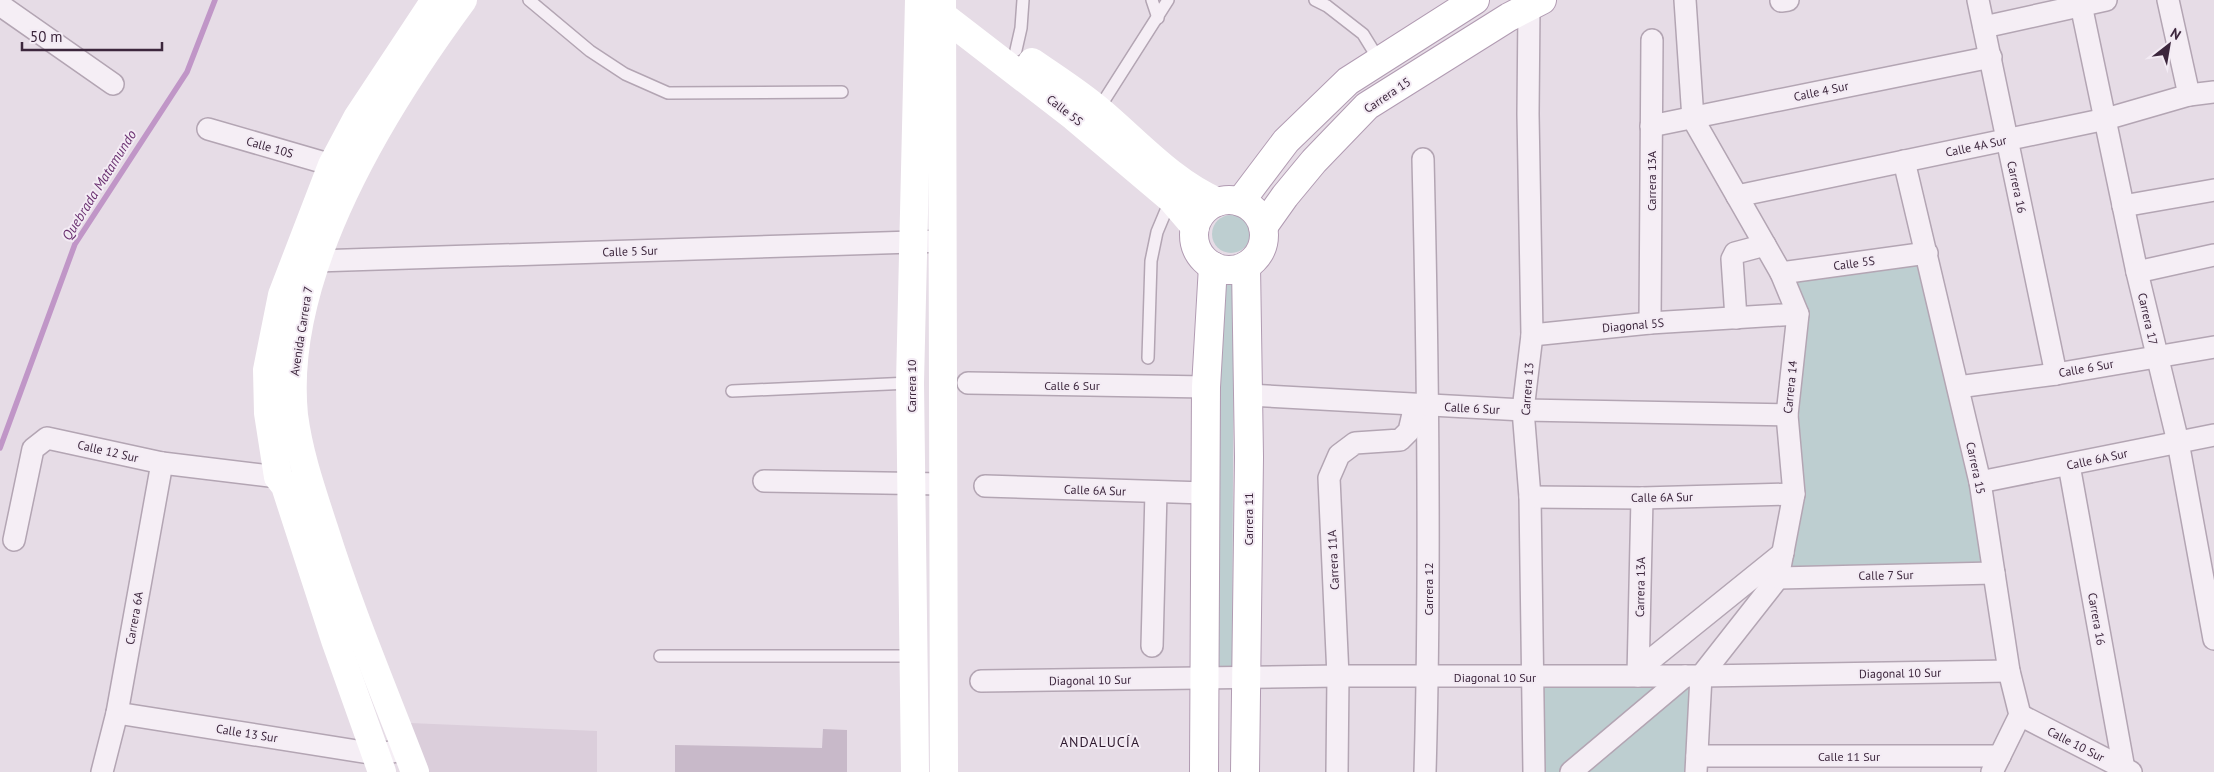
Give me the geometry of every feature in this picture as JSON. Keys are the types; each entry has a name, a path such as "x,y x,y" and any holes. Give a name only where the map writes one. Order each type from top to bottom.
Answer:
{"main road":[{"name":"Avenida Carrera 7","path":"411,761 346,599 305,471 294,415 292,370 305,295 306,259 332,165 357,118 435,0"},
{"name":"Avenida Carrera 7","path":"379,763 335,640 285,486 278,477 268,413 268,370 282,296 306,259 374,136 463,0"},
{"name":"Carrera 10","path":"915,772 910,383 919,0"},
{"name":"Carrera 15","path":"1263,227 1284,196 1314,161 1367,106 1509,17 1536,3"},
{"name":"Calle 5S","path":"942,4 965,13 1016,50 1092,118 1171,199 1195,227"},
{"name":"Calle 5S","path":"942,4 1092,118 1199,194 1229,202"},
{"path":"942,4 944,772"},
{"path":"1229,202 1250,208 1258,216 1263,227 1264,238 1261,249 1255,258 1246,266 1230,270 1213,266 1204,259 1197,249 1195,227 1201,214 1229,202 1286,141 1348,81 1460,4"},
{"path":"1204,772 1206,387 1213,266"},
{"name":"Carrera 11","path":"1245,772 1248,395 1246,266"}],"street":[{"name":"Carrera 14","path":"1571,772 1693,676 1778,578 1794,494 1787,415 1798,314 1781,273 1693,119 1685,0"},
{"name":"Carrera 16","path":"1978,0 2056,374"},
{"path":"1984,27 2080,3 2106,0"},
{"path":"2168,0 2189,95"},
{"name":"Carrera 13","path":"1534,772 1530,497 1523,410 1532,335 1528,114 1536,3"},
{"name":"Carrera 17","path":"2080,3 2156,356 2206,548 2214,639"},
{"path":"0,5 113,84"},
{"name":"Carrera 13A","path":"1650,323 1652,40"},
{"name":"Calle 4 Sur","path":"1651,126 1991,57"},
{"name":"Calle 4A Sur","path":"1737,196 2106,119 2189,95 2214,92"},
{"name":"Calle 10S","path":"208,130 332,165"},
{"path":"1422,405 1423,159"},
{"name":"Carrera 15","path":"1904,161 1980,482 2009,671 2020,716"},
{"path":"2123,206 2214,190"},
{"name":"Calle 5 Sur","path":"306,259 944,241"},
{"path":"1765,245 1735,253 1732,259 1736,318 1798,314"},
{"name":"Calle 5S","path":"1781,273 1927,253"},
{"path":"2138,272 2214,255"},
{"name":"Diagonal 5S","path":"1532,335 1650,323 1736,318"},
{"name":"Calle 6 Sur","path":"1958,387 2056,374 2156,356 2214,348"},
{"name":"Calle 6 Sur","path":"968,383 1206,387"},
{"name":"Calle 6 Sur","path":"1248,395 1523,410 1787,415"},
{"name":"Carrera 11A","path":"1338,772 1338,676 1329,478 1339,455 1355,443 1400,440 1409,431 1422,405"},
{"name":"Carrera 12","path":"1422,405 1428,677 1425,772"},
{"name":"Calle 6A Sur","path":"1980,482 2214,435"},
{"name":"Calle 12 Sur","path":"14,540 33,449 48,438 162,464 278,477 305,471"},
{"name":"Carrera 6A","path":"102,772 117,713 162,464"},
{"name":"Carrera 16","path":"2069,465 2126,771"},
{"path":"764,481 943,484"},
{"name":"Calle 6A Sur","path":"985,486 1205,493"},
{"path":"1152,646 1156,492"},
{"name":"Calle 6A Sur","path":"1530,497 1642,498 1794,494"},
{"name":"Carrera 13A","path":"1638,673 1642,498"},
{"path":"1638,673 1782,554"},
{"name":"Calle 7 Sur","path":"1778,578 1994,572"},
{"name":"Diagonal 10 Sur","path":"981,681 1338,676 1534,676 1638,673 1693,676 2009,671"},
{"path":"1693,676 1697,764"},
{"name":"Calle 13 Sur","path":"117,713 379,763 411,761"},
{"path":"1996,764 2020,716"},
{"name":"Calle 10 Sur","path":"2020,716 2126,771"},
{"name":"Calle 11 Sur","path":"1697,764 1996,764"}],"lane":[{"path":"529,0 590,51 625,74 668,93 842,92"},
{"path":"1016,50 1021,28 1023,0"},
{"path":"1152,0 1158,18"},
{"path":"1092,118 1168,0"},
{"path":"1315,0 1327,6 1363,34 1379,60"},
{"path":"1148,358 1150,261 1156,232 1171,199"},
{"path":"732,391 910,383"},
{"path":"660,656 915,656"}],"shaded area":[{"path":"1231,215 1238,216 1244,221 1249,227 1249,241 1244,247 1238,252 1231,253 1224,252 1218,247 1213,241 1212,234 1213,227 1218,221 1224,216"},
{"path":"1927,253 1994,573 1778,578 1798,314 1781,273"},
{"path":"1223,277 1236,277 1234,284 1232,668 1218,669 1221,284"},
{"path":"1539,682 1692,686 1690,772 1541,772"},
{"path":"410,723 597,731 597,772 425,772"}],"building":[{"path":"823,729 847,730 847,772 675,772 675,745 822,748"}],"waterway":[{"name":"Quebrada Matamundo","path":"0,448 75,244 187,72 215,0"}],"district":[{"name":"ANDALUCÍA","path":"1100,742"}]}
